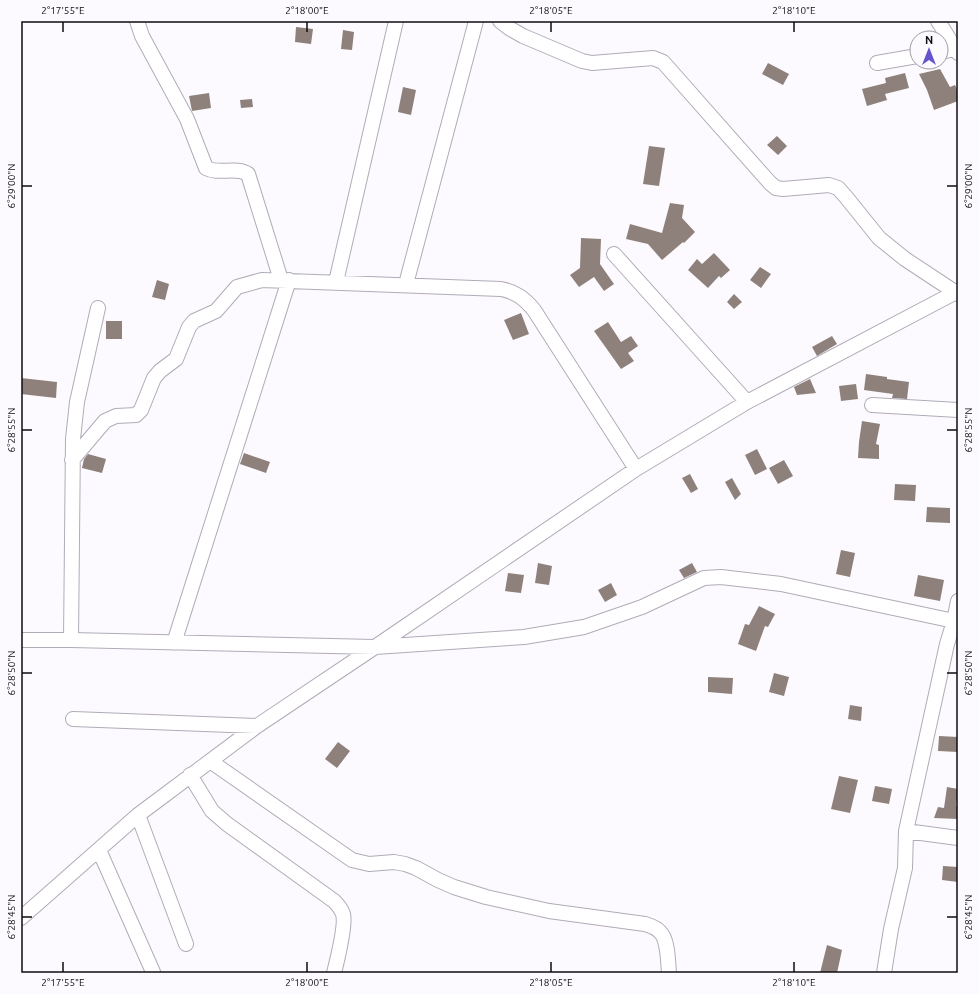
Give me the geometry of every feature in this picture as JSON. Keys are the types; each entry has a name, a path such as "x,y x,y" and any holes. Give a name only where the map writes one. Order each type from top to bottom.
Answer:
{"street":[{"path":"137,21 142,36 188,119 206,168 212,171 243,171 248,174 285,280 174,643"},
{"path":"336,282 396,21"},
{"path":"406,284 476,21"},
{"path":"21,918 138,815 257,726 636,469 747,402 957,292 906,259 879,238 838,188 829,185 783,189 776,188 662,62 653,58 592,63 582,61 523,36 500,21"},
{"path":"938,21 957,51"},
{"path":"877,63 909,57"},
{"path":"614,254 747,402"},
{"path":"72,460 105,421 116,416 136,415 141,410 154,378 160,371 176,360 189,327 194,321 216,311 237,287 262,280 285,280 501,289 511,291 519,295 534,310 636,469"},
{"path":"71,640 73,439 78,402 98,308"},
{"path":"872,405 958,410"},
{"path":"21,640 375,647 524,637 584,627 642,608 704,578 721,577 781,584 956,622"},
{"path":"884,973 891,929 906,868 906,831 946,644 956,622 958,601"},
{"path":"73,719 257,726"},
{"path":"210,762 352,860 369,864 394,862 405,864 454,887 486,896 549,911 646,924 655,927 661,932 665,941 669,973"},
{"path":"190,775 212,811 227,824 341,907 344,916 340,948 334,973"},
{"path":"138,815 186,944"},
{"path":"906,831 958,838"},
{"path":"99,850 152,972"}],"building":[{"path":"296,27 313,29 311,44 295,42"},
{"path":"343,30 354,32 352,50 341,49"},
{"path":"768,63 789,74 783,85 762,74"},
{"path":"941,70 950,87 955,85 958,92 958,101 934,110 927,90 919,74"},
{"path":"905,73 909,88 885,94 887,100 867,106 862,89 886,83 885,78"},
{"path":"403,87 416,90 411,115 398,112"},
{"path":"209,93 211,108 192,111 189,96"},
{"path":"252,99 253,107 241,108 240,100"},
{"path":"777,136 787,146 778,155 767,145"},
{"path":"649,146 665,148 659,186 643,184"},
{"path":"670,203 684,205 682,218 695,232 684,243 683,242 662,260 648,244 626,239 630,224 662,233"},
{"path":"581,238 601,239 600,264 614,284 604,291 594,277 579,287 570,275 580,268"},
{"path":"714,253 730,270 721,278 719,276 708,288 688,270 697,259 702,264"},
{"path":"760,267 771,274 761,288 750,280"},
{"path":"157,280 169,284 165,300 152,297"},
{"path":"734,294 742,302 734,309 727,302"},
{"path":"521,313 529,334 513,340 504,320"},
{"path":"106,321 122,321 122,339 106,339"},
{"path":"608,322 621,342 631,336 638,346 628,353 634,361 621,369 594,331"},
{"path":"832,336 837,344 817,356 812,347"},
{"path":"866,374 909,382 907,399 892,398 893,394 864,390"},
{"path":"21,378 57,382 56,398 21,394"},
{"path":"810,379 816,393 797,395 794,387"},
{"path":"856,384 858,399 841,401 839,386"},
{"path":"862,421 880,424 876,444 879,445 879,459 858,458"},
{"path":"757,449 767,469 755,475 745,455"},
{"path":"244,453 270,462 266,473 240,464"},
{"path":"88,454 106,459 102,473 82,468 84,459"},
{"path":"784,460 793,476 778,484 769,468"},
{"path":"690,474 698,489 691,493 682,478"},
{"path":"732,478 741,494 735,500 725,482"},
{"path":"895,484 916,485 915,501 894,500"},
{"path":"927,507 950,508 950,523 926,522"},
{"path":"841,550 855,553 850,577 836,574"},
{"path":"538,563 552,566 549,585 535,583"},
{"path":"692,563 697,572 684,578 679,570"},
{"path":"508,573 524,575 521,593 505,591"},
{"path":"918,575 944,580 940,601 914,596"},
{"path":"611,583 617,595 605,602 598,590"},
{"path":"759,606 775,614 768,627 765,626 756,651 738,644 745,624 749,625"},
{"path":"774,673 789,677 784,696 769,692"},
{"path":"708,677 733,678 732,694 708,692"},
{"path":"850,705 862,707 861,721 848,719"},
{"path":"939,736 958,737 958,752 938,751"},
{"path":"338,742 350,751 337,768 325,759"},
{"path":"839,776 858,780 850,813 831,809"},
{"path":"875,786 892,789 889,804 872,801"},
{"path":"947,787 958,789 956,806 958,806 958,819 934,818 938,807 944,808"},
{"path":"943,866 958,867 958,882 942,880"},
{"path":"827,945 842,950 837,973 820,973"}]}
